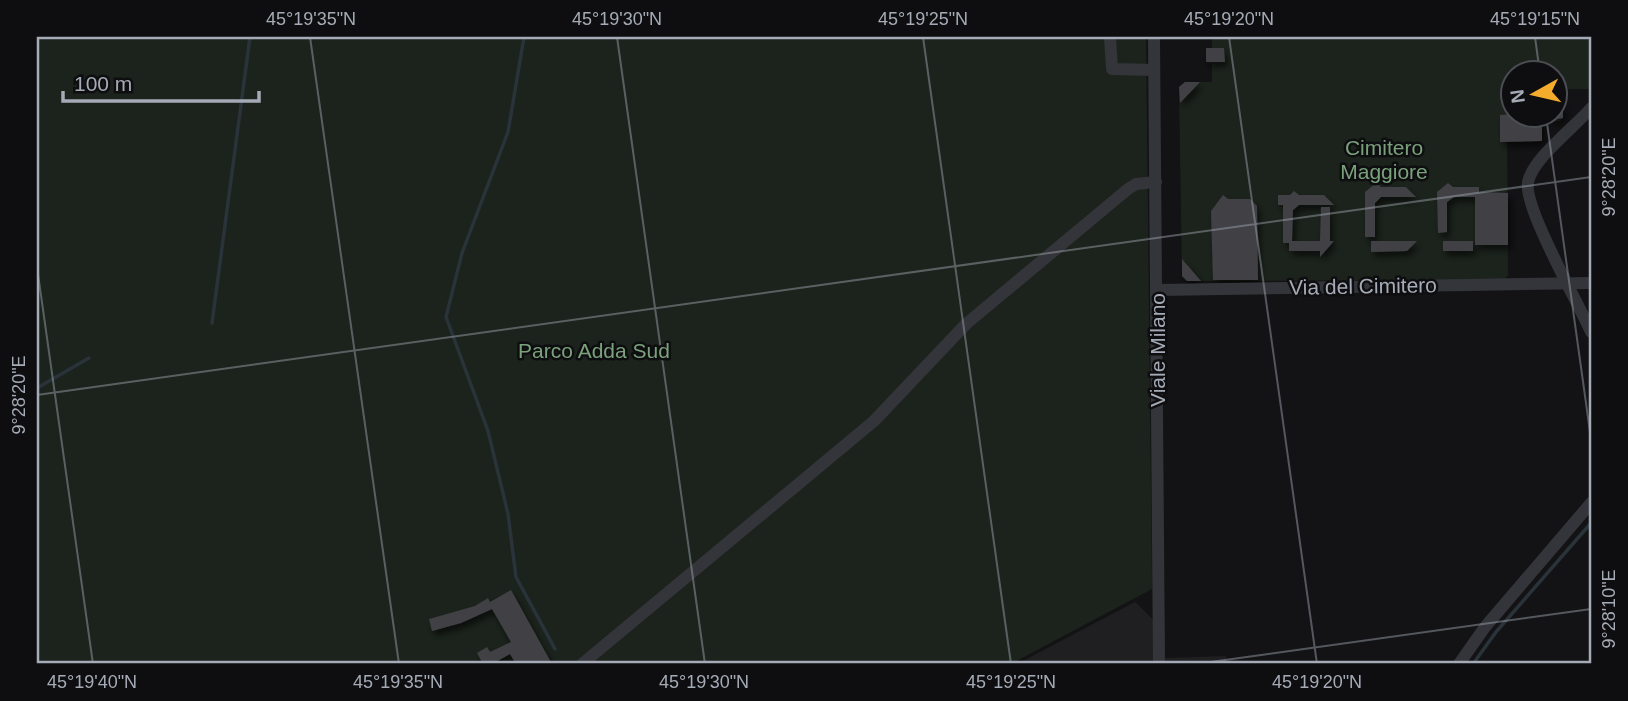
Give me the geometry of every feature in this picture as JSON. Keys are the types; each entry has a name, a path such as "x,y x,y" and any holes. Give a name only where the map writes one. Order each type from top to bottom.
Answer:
{"street":[{"path":"1110,37 1112,69 1154,70"},
{"name":"Viale Milano","path":"1154,37 1159,664"},
{"path":"1591,108 1540,160 1528,183 1531,202 1591,332"},
{"path":"582,664 874,421 966,324 1002,293 1128,189 1136,184 1156,181"},
{"name":"Via del Cimitero","path":"1157,290 1591,283"},
{"path":"1459,664 1485,628 1591,503"}],"shaded area":[{"path":"1135,602 1165,631 1164,658 1226,656 1227,664 1017,664"}],"green space":[{"name":"Parco Adda Sud","path":"37,37 1146,37 1152,589 1011,664 37,664"},
{"name":"Cimitero Maggiore","path":"1212,37 1589,37 1590,89 1568,89 1568,60 1498,60 1498,130 1507,130 1508,275 1504,280 1187,281 1182,276 1179,87 1185,82 1212,82 1212,63 1206,62 1206,48 1212,48"}],"building":[{"path":"1206,48 1224,48 1225,62 1206,62"},
{"path":"1185,82 1200,82 1180,103 1179,87"},
{"path":"1500,130 1542,130 1542,141 1500,142"},
{"path":"1376,183 1381,187 1406,187 1416,197 1381,197 1375,203 1375,237 1365,237 1365,192"},
{"path":"1448,183 1453,187 1479,187 1479,192 1508,193 1508,245 1475,245 1475,197 1454,197 1447,202 1447,232 1438,233 1437,192"},
{"path":"1294,191 1299,195 1324,195 1334,205 1299,205 1293,210 1292,241 1320,241 1321,207 1330,207 1330,241 1334,241 1320,257 1320,251 1289,251 1289,243 1283,243 1283,205 1278,205 1278,195 1290,195"},
{"path":"1223,195 1228,199 1250,199 1257,206 1258,280 1213,280 1211,211"},
{"path":"1371,241 1417,241 1407,251 1371,252"},
{"path":"1443,241 1473,241 1473,251 1443,251"},
{"path":"1182,259 1201,281 1187,281 1182,276"},
{"path":"511,590 552,664 516,664 510,654 492,664 483,664 477,653 487,647 490,652 511,642 492,609 461,623 432,631 429,619 475,606 488,598 490,602"}],"waterway":[{"path":"212,323 250,37"},
{"path":"524,37 508,132 462,253 446,317 488,431 508,514 516,577 555,649"},
{"path":"37,388 89,358"},
{"path":"1473,664 1496,632 1591,523"}]}
